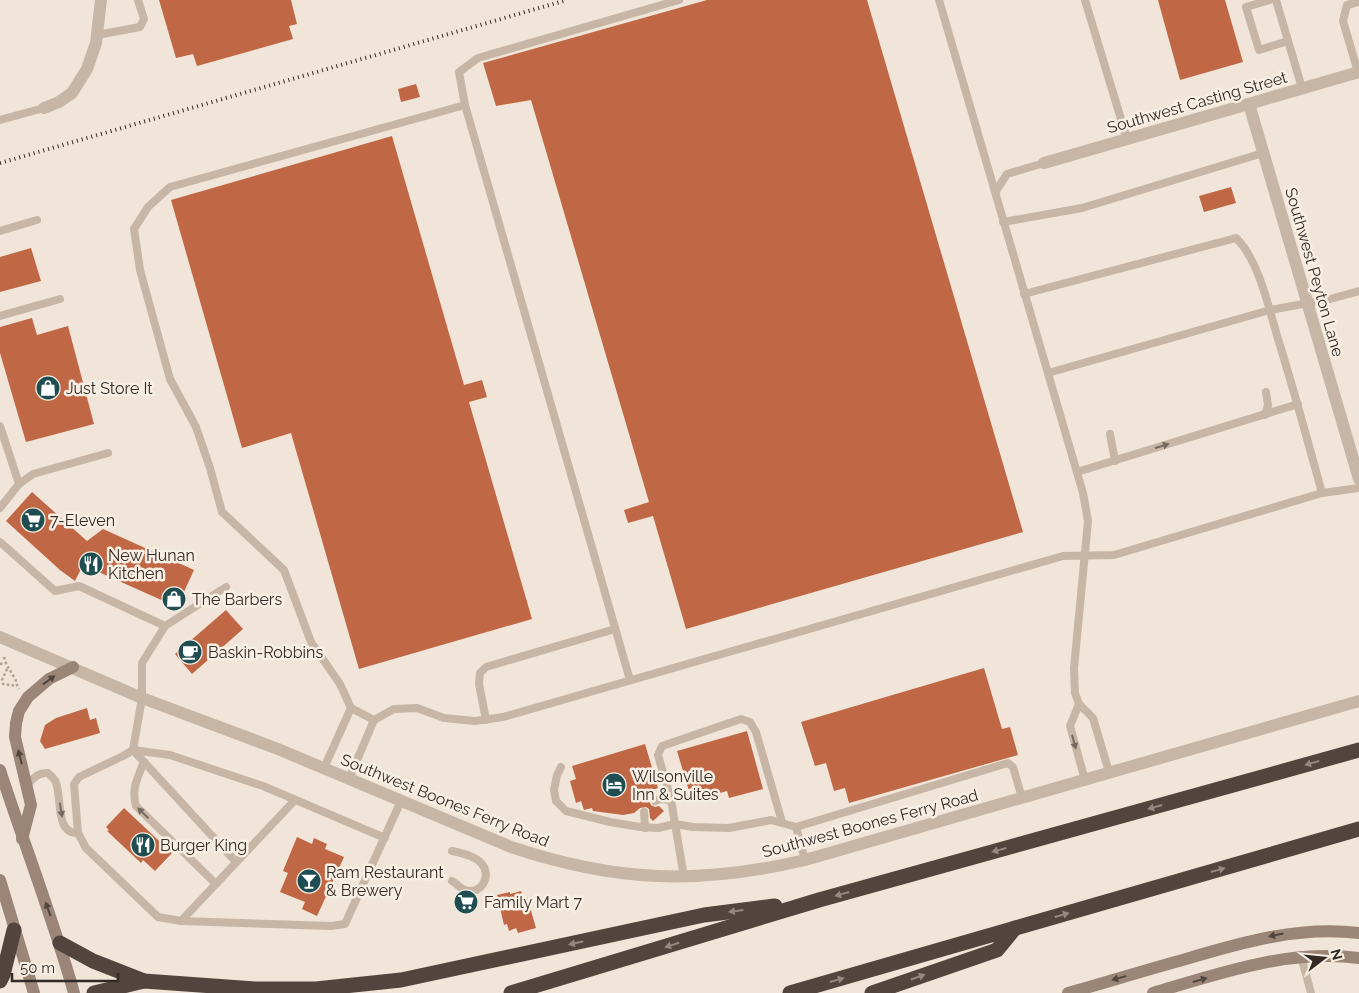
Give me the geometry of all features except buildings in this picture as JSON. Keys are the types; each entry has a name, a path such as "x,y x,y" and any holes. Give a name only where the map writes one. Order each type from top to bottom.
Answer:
{"highway":[{"path":"511,993 819,900 1359,750"},
{"path":"790,993 1359,829"},
{"path":"94,993 144,981 255,989 316,989 400,980 704,915 819,900"},
{"path":"872,993 997,950 1015,928"},
{"path":"0,981 14,930"},
{"path":"60,943 93,960 144,981"}],"main road":[{"path":"22,839 31,805 15,737 19,711 28,697 49,679 73,667"},
{"path":"0,770 22,839 60,943 74,993"},
{"path":"0,880 34,993"},
{"path":"1068,993 1231,946 1281,934 1343,931 1359,933"},
{"path":"1156,993 1269,961 1301,956 1329,955 1359,958"}],"street":[{"path":"44,108 59,102 72,93 87,69 96,43 101,0"},
{"name":"Southwest Casting Street","path":"1044,163 1359,72"},
{"name":"Southwest Peyton Lane","path":"1249,104 1359,479"},
{"name":"Southwest Boones Ferry Road","path":"0,637 142,698 324,768 511,847 551,860 623,874 684,877 734,874 805,860 1359,701"}],"lane":[{"path":"97,35 140,27 144,19 138,0"},
{"path":"630,680 465,105 459,72 478,58 679,0"},
{"path":"939,0 1083,493 1088,522 1074,668 1075,693 1079,704 1093,718 1109,772"},
{"path":"1085,0 1127,139"},
{"path":"1270,0 1246,7 1258,50 1288,41"},
{"path":"1276,0 1302,88"},
{"path":"1359,2 1347,6 1344,21 1359,72"},
{"path":"374,720 351,708 340,684 311,642 284,570 222,512 196,427 170,379 140,270 134,229 148,207 170,187 465,105"},
{"path":"0,120 44,108"},
{"path":"1003,222 1082,208 1263,153"},
{"path":"996,191 1006,174 1044,163"},
{"path":"0,231 37,220"},
{"path":"1024,294 1236,238 1244,246 1252,259 1270,310 1322,493"},
{"path":"1048,373 1270,310 1330,300 1359,291"},
{"path":"0,316 60,299"},
{"path":"1265,415 1268,406 1266,392"},
{"path":"1077,472 1298,404"},
{"path":"1,430 19,484"},
{"path":"1110,434 1115,461"},
{"path":"0,508 19,484 33,474 108,453"},
{"path":"349,779 374,720 394,709 417,708 444,718 475,722 503,717 1063,556 1114,554 1322,493 1359,488"},
{"path":"0,542 55,591 79,586 165,626"},
{"path":"133,750 142,698 142,663 165,626 226,587"},
{"path":"486,720 478,684 480,673 486,667 615,629"},
{"path":"1079,704 1070,726 1085,780"},
{"path":"324,768 351,708"},
{"path":"684,877 671,800 658,755 662,746 741,719 750,722 756,732 782,822"},
{"path":"133,750 236,862"},
{"path":"385,838 263,786 170,755 133,750 79,777 74,784 78,833 86,848 158,917 182,921 331,926 345,924 385,838 401,801"},
{"path":"144,762 134,788 133,797 136,806 216,884"},
{"path":"561,768 557,775 554,790 556,801 566,811 645,828 658,828 675,824 694,827 729,828 771,820 796,826 1008,763 1013,767 1022,798"},
{"path":"27,785 37,775 43,772 48,773 56,783 66,830 78,833"},
{"path":"655,802 660,799 671,800"},
{"path":"182,921 295,800"},
{"path":"644,812 645,828"},
{"path":"796,826 805,860"},
{"path":"452,851 480,862 486,868 486,878 482,886 476,889 466,890 452,881"},
{"path":"1301,956 1311,993"}],"path":[{"path":"4,657 7,669 2,680 3,684 16,686"},
{"path":"0,664 6,663"},
{"path":"7,669 14,676 16,686 19,689"}],"railway":[{"path":"0,163 567,0"}],"place":[{"name":"Just Store It","path":"48,388"},
{"name":"7-Eleven","path":"33,520"},
{"name":"New Hunan Kitchen","path":"91,564"},
{"name":"The Barbers","path":"174,599"},
{"name":"Baskin-Robbins","path":"190,652"},
{"name":"Wilsonville Inn & Suites","path":"614,785"},
{"name":"Burger King","path":"143,845"},
{"name":"Ram Restaurant & Brewery","path":"309,881"},
{"name":"Family Mart 7","path":"466,902"}]}
